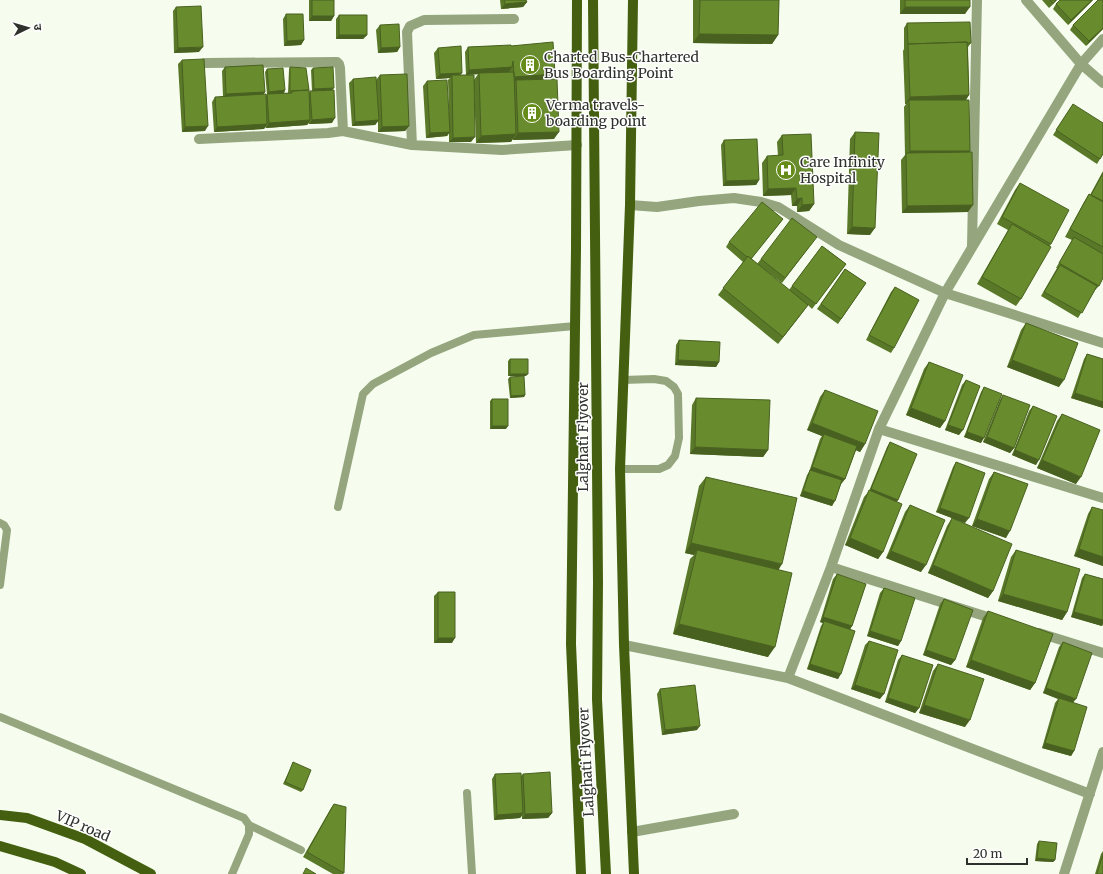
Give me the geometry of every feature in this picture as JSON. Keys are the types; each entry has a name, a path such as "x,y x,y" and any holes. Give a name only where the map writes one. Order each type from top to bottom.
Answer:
{"main road":[{"path":"577,0 577,145 571,644 581,874"},
{"name":"Lalghati Flyover","path":"593,0 598,574 597,698 606,874"},
{"path":"633,0 630,205 620,469 624,645 634,874"},
{"name":"VIP road","path":"0,815 27,818 85,839 151,874"},
{"path":"0,846 54,862 81,874"}],"street":[{"path":"972,247 977,0"},
{"path":"1026,0 1081,64 1103,83"},
{"path":"412,145 407,32 410,26 424,20 514,20"},
{"path":"788,678 831,567 879,429 945,293 1081,64 1103,39"},
{"path":"205,63 337,62 340,68 343,131"},
{"path":"199,139 343,131 412,145 502,150 577,145"},
{"path":"630,205 657,207 734,198 761,202 778,207 839,245 945,293 1103,343"},
{"path":"879,429 1103,498"},
{"path":"831,567 1005,622"},
{"path":"1028,629 1103,653"},
{"path":"624,645 788,678 1090,794"},
{"path":"1064,874 1103,752"},
{"path":"632,832 734,814"}],"lane":[{"path":"338,507 363,394 373,384 431,353 474,335 575,326"},
{"path":"620,469 659,469 668,465 675,456 679,438 678,394 674,387 666,381 654,379 623,380"},
{"path":"0,523 4,525 7,530 1,565 0,585"},
{"path":"0,717 244,818 249,825 301,850"},
{"path":"467,793 472,874"},
{"path":"232,874 249,834 249,825"}],"building":[{"path":"312,0 334,0 334,16 312,16"},
{"path":"504,0 526,0 527,2 505,4"},
{"path":"700,0 779,0 778,35 699,34"},
{"path":"905,0 970,0 970,7 905,7"},
{"path":"1060,0 1092,0 1071,20 1056,4"},
{"path":"1098,0 1103,0 1103,28 1089,41 1073,25"},
{"path":"201,6 203,47 178,48 176,7"},
{"path":"286,14 303,14 304,40 287,41"},
{"path":"339,15 367,15 367,35 339,35"},
{"path":"970,22 971,43 908,44 907,23"},
{"path":"399,24 400,47 381,48 380,25"},
{"path":"553,42 555,74 514,77 513,61 512,67 469,70 468,47 511,46"},
{"path":"967,42 969,95 910,97 908,44"},
{"path":"461,46 462,73 440,74 438,48"},
{"path":"204,59 208,126 185,127 182,60"},
{"path":"263,65 265,92 226,94 225,67"},
{"path":"290,67 306,68 309,90 290,91"},
{"path":"333,67 334,88 314,89 313,68"},
{"path":"283,68 285,90 269,92 267,69"},
{"path":"514,72 516,134 481,136 479,73"},
{"path":"407,74 409,126 382,127 380,75"},
{"path":"452,75 474,75 475,137 453,138"},
{"path":"376,77 379,120 355,122 353,79"},
{"name":"Verma travels- boarding point","path":"557,79 559,132 518,133 516,80"},
{"path":"447,80 450,132 430,133 427,81"},
{"path":"309,90 310,120 269,123 267,94 292,93 292,91"},
{"path":"334,90 335,118 312,120 310,91"},
{"path":"266,94 267,124 217,127 215,97"},
{"path":"909,100 969,100 970,151 910,151"},
{"path":"1073,104 1103,123 1103,154 1100,159 1056,130"},
{"path":"855,132 879,133 875,228 852,227"},
{"path":"811,134 814,204 802,205 802,198 797,199 796,188 768,189 767,156 783,155 782,135"},
{"path":"757,139 759,180 726,181 724,140"},
{"path":"972,152 973,205 907,206 906,153"},
{"path":"1103,173 1103,201 1091,195"},
{"path":"1020,183 1069,210 1051,244 1002,217"},
{"path":"1089,194 1103,202 1103,247 1070,229"},
{"path":"762,202 783,219 751,259 729,242"},
{"path":"792,218 817,237 785,278 761,259"},
{"path":"1012,224 1051,247 1021,299 982,277"},
{"path":"1074,237 1103,254 1103,278 1099,286 1059,263"},
{"path":"822,246 846,264 816,304 792,286"},
{"path":"748,256 808,305 783,337 723,288"},
{"path":"1060,265 1097,286 1082,313 1044,292"},
{"path":"845,269 866,283 841,319 821,304"},
{"path":"895,287 919,300 894,348 869,335"},
{"path":"1026,323 1078,343 1064,380 1012,360"},
{"path":"679,340 720,342 719,362 678,360"},
{"path":"1087,354 1103,359 1103,402 1075,393"},
{"path":"510,359 528,359 528,374 510,374"},
{"path":"929,362 963,375 945,421 911,408"},
{"path":"524,376 525,395 511,396 510,377"},
{"path":"966,380 980,386 963,430 948,425"},
{"path":"984,387 1002,394 984,438 967,432"},
{"path":"825,390 878,411 865,444 812,423"},
{"path":"1003,395 1030,405 1014,448 987,437"},
{"path":"696,398 770,400 768,450 695,447"},
{"path":"492,399 508,399 508,426 492,426"},
{"path":"1033,406 1057,416 1039,460 1015,450"},
{"path":"1062,414 1100,430 1081,477 1042,460"},
{"path":"824,434 857,446 845,479 812,467"},
{"path":"890,442 917,454 898,500 871,489"},
{"path":"956,462 985,473 969,518 940,508"},
{"path":"810,470 842,480 835,501 803,491"},
{"path":"994,472 1028,484 1010,531 977,519"},
{"path":"706,477 797,498 782,564 691,543"},
{"path":"869,490 902,504 883,552 850,538"},
{"path":"910,505 945,520 926,565 891,551"},
{"path":"1092,507 1103,510 1103,557 1079,549"},
{"path":"952,518 1012,544 993,591 933,565"},
{"path":"697,550 792,573 775,647 679,624"},
{"path":"1016,550 1080,569 1067,612 1003,594"},
{"path":"837,574 866,584 852,626 823,617"},
{"path":"1085,574 1103,579 1103,620 1074,612"},
{"path":"884,588 915,598 901,641 870,631"},
{"path":"438,592 455,592 455,638 438,638"},
{"path":"944,599 973,610 955,660 926,650"},
{"path":"988,611 1053,634 1035,683 971,660"},
{"path":"824,621 855,631 841,674 810,664"},
{"path":"869,641 898,650 884,694 855,685"},
{"path":"1063,642 1092,653 1076,699 1046,688"},
{"path":"902,655 933,665 919,708 888,698"},
{"path":"938,664 984,679 970,720 924,705"},
{"path":"695,685 700,726 665,730 660,689"},
{"path":"1059,698 1087,707 1074,751 1045,743"},
{"path":"293,762 311,770 303,790 285,782"},
{"path":"550,772 552,813 525,814 523,774"},
{"path":"521,773 523,813 497,815 495,774"},
{"path":"334,804 346,807 344,873 307,852"},
{"path":"1039,841 1057,843 1055,860 1037,858"},
{"path":"1103,854 1103,874 1097,874"},
{"path":"306,868 316,874 303,874"}],"place":[{"name":"Charted Bus-Chartered Bus Boarding Point","path":"530,65"},
{"name":"Verma travels- boarding point","path":"532,113"},
{"name":"Care Infinity Hospital","path":"786,170"}]}
